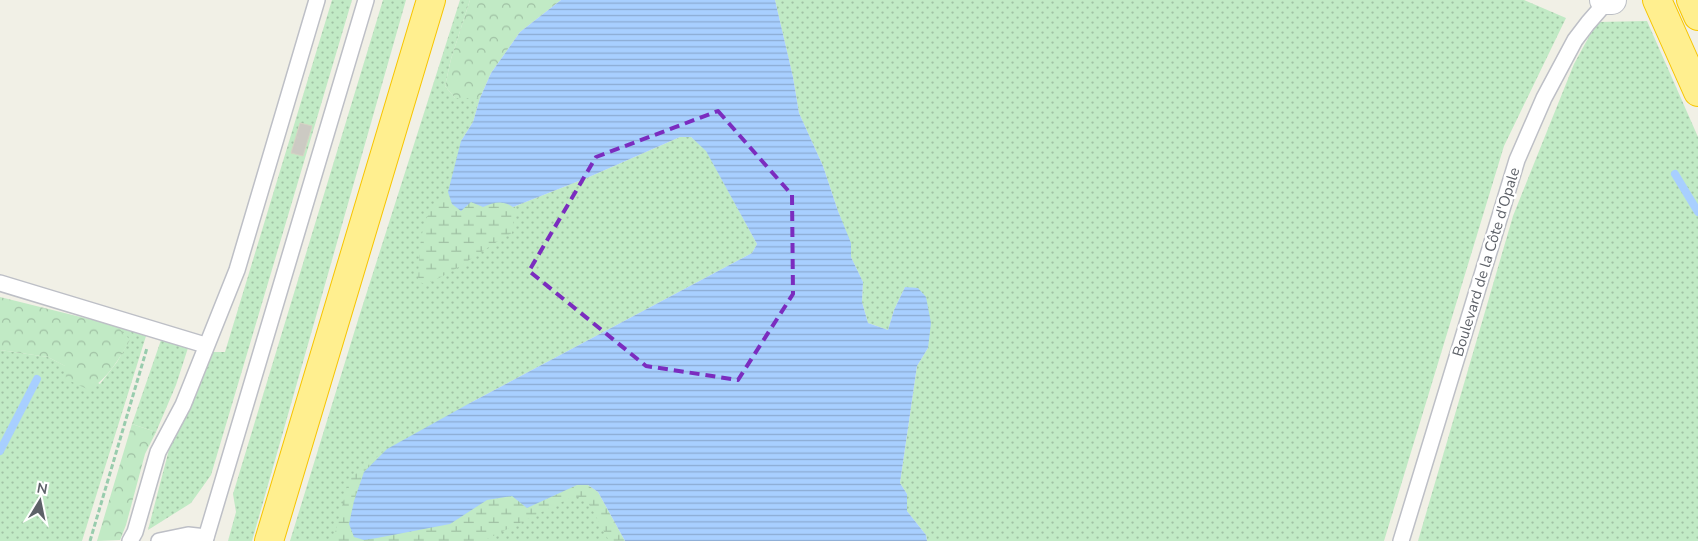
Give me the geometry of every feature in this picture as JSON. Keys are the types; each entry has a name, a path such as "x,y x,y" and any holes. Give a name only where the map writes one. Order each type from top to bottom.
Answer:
{"highway":[{"path":"269,541 432,0"},
{"path":"1657,0 1698,92"},
{"path":"1691,0 1698,16"}],"main road":[{"path":"1604,0 1610,0"}],"lane":[{"path":"130,541 135,532 158,452 183,404 205,345 237,270 317,0"},
{"path":"159,541 188,535 206,539 366,0"},
{"name":"Boulevard de la Côte d'Opale","path":"1401,541 1510,178 1544,98 1575,40 1610,0"},
{"path":"0,282 205,345"}],"path":[{"path":"90,541 152,328"}],"highlighted area":[{"path":"718,111 792,195 793,294 738,380 646,366 529,271 596,157"}],"green space":[{"path":"332,0 352,0 211,475 191,503 148,530 172,438 210,352 225,352"},
{"path":"383,0 406,0 252,541 228,541 236,512 233,494"},
{"path":"460,0 470,0 451,59 445,86 455,98 480,98 473,122 461,141 513,207 589,177 680,137 691,137 706,150 757,244 752,253 470,403 577,485 625,541 290,541 358,320"},
{"path":"470,0 561,0 520,32 491,73 480,98 455,98 445,86 451,59"},
{"path":"775,0 1524,0 1566,18 1504,146 1384,541 927,541 926,535 907,511 907,494 900,483 917,366 928,348 905,287 894,310 888,330 868,323 862,302 863,282 851,257 850,243 823,166 799,113 793,77"},
{"path":"1647,21 1698,137 1698,541 1418,541 1513,216 1574,64 1597,22"},
{"path":"448,192 452,204 471,202 483,207 495,203 515,206 512,233 457,268 424,284 418,281 422,232 429,214"},
{"path":"0,297 117,326 130,340 107,374 89,390 66,379 65,366 48,357 0,350"},
{"path":"117,326 146,336 82,541 0,541 0,350 48,357 100,384 117,362 129,341"},
{"path":"161,340 188,348 176,385 156,432 132,424"},
{"path":"132,424 156,432 145,454 126,525 120,540 97,541"},
{"path":"387,449 364,472 354,501 450,524 487,500 512,496 527,508 577,485 588,485 598,492 625,541 609,541 584,497 572,497 483,541 333,541 349,479"}],"water":[{"path":"561,0 775,0 793,77 799,113 823,166 851,243 851,257 863,282 862,302 868,323 888,330 894,310 905,287 918,288 926,297 931,323 928,348 917,366 900,483 907,494 907,511 926,535 927,541 625,541 598,492 588,485 577,485 527,508 512,496 487,500 450,524 364,540 354,537 349,524 354,501 364,472 387,449 752,253 757,244 706,151 691,137 680,137 589,177 513,207 506,203 498,202 483,207 471,202 461,211 452,204 448,192 461,141 473,122 480,98 491,73 520,32"}],"building":[{"path":"300,123 312,126 303,156 291,153"}],"waterway":[{"path":"1675,174 1698,212"},
{"path":"0,451 37,379"}]}
